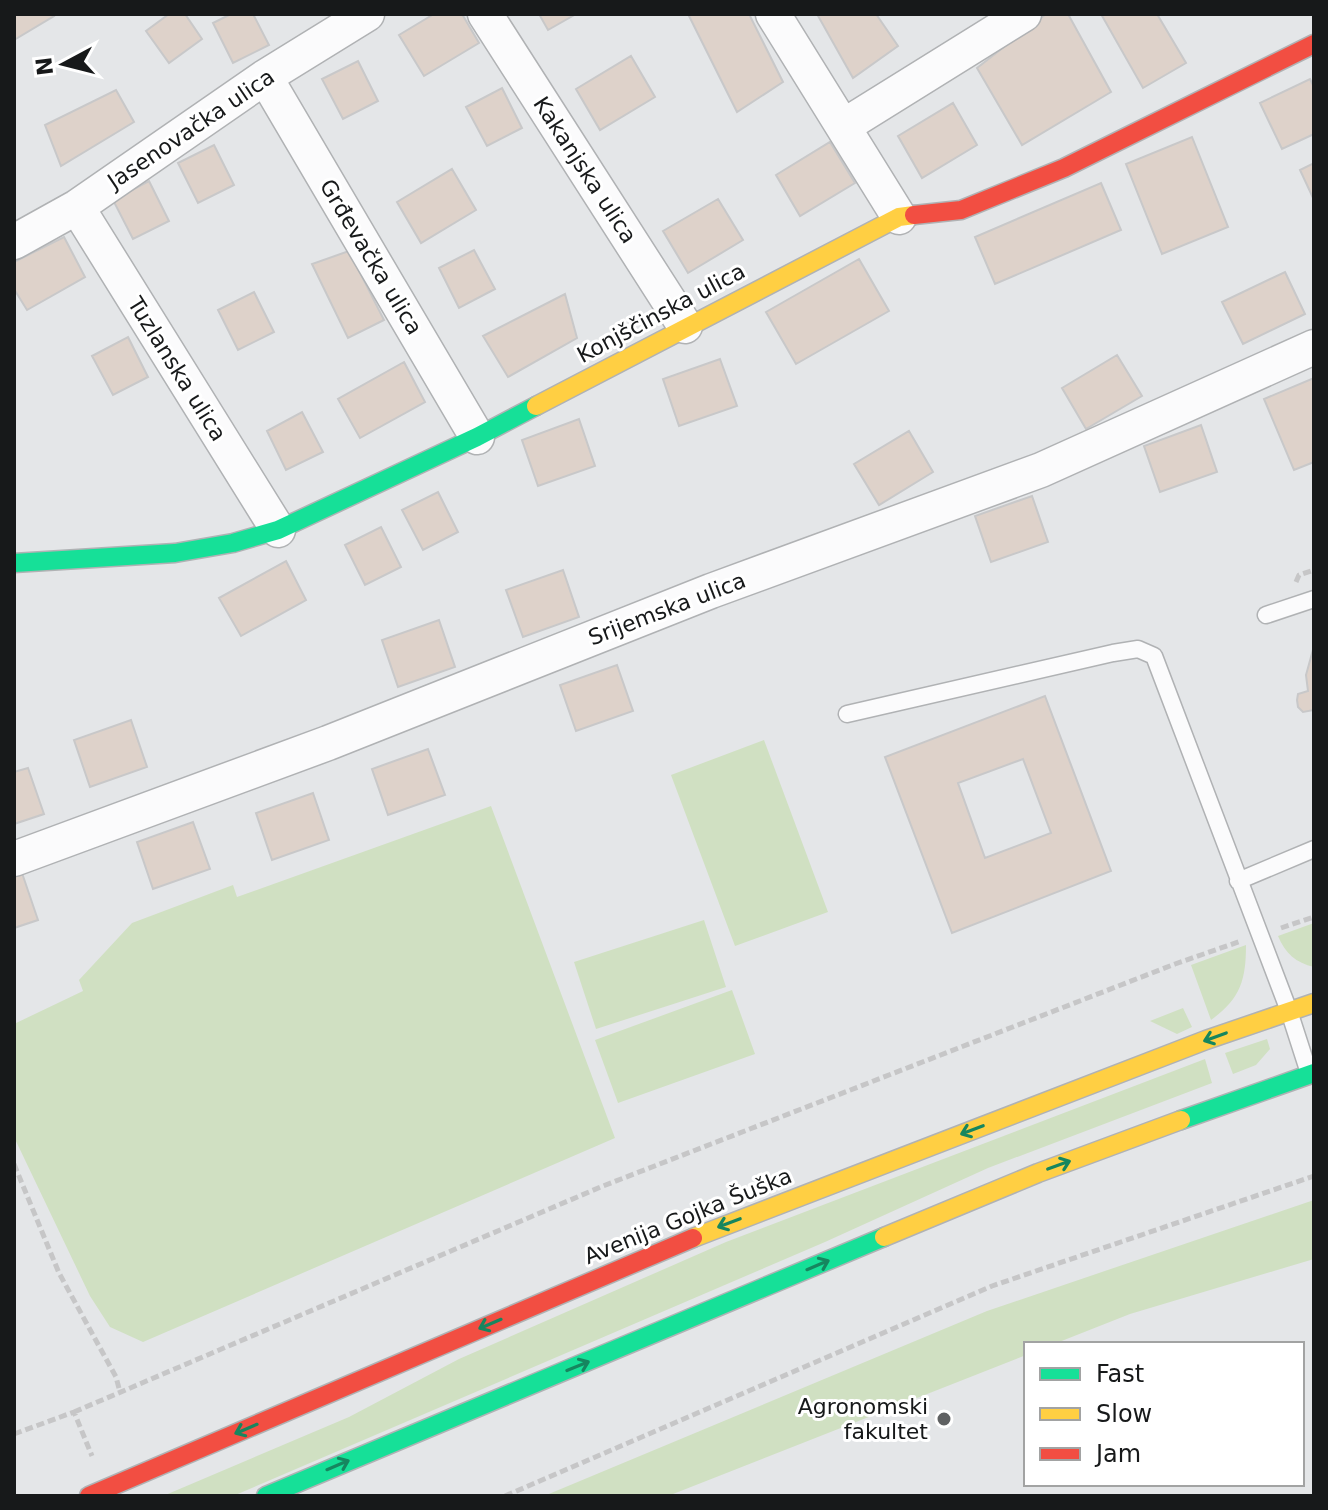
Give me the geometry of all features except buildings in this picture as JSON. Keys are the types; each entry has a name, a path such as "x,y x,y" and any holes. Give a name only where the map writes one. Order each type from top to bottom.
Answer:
{"main road":[{"name":"Konjščinska ulica","path":"14,563 175,553 233,543 278,530 477,437 899,217 961,210 1064,168 1313,46"},
{"name":"Avenija Gojka Šuška","path":"97,1493 723,1225 1206,1040 1314,1003"},
{"path":"266,1496 1038,1173 1312,1074"}],"street":[{"name":"Jasenovačka ulica","path":"14,242 77,207 265,77 367,14"},
{"name":"Kakanjska ulica","path":"485,14 685,326"},
{"path":"773,14 899,217"},
{"path":"844,126 1024,14"},
{"name":"Grđevačka ulica","path":"265,77 477,437"},
{"name":"Tuzlanska ulica","path":"77,207 278,530"},
{"name":"Srijemska ulica","path":"14,859 328,743 711,591 1041,470 1314,347"}],"lane":[{"path":"1266,615 1314,599"},
{"path":"847,714 1138,649 1154,656 1312,1074"},
{"path":"1238,881 1314,849"}],"path":[{"path":"1279,928 1314,917"},
{"path":"14,1433 74,1412 603,1186 1225,946"},
{"path":"14,1164 59,1273 116,1377 120,1392"},
{"path":"505,1496 992,1286 1314,1176"},
{"path":"74,1412 97,1493"}],"green space":[{"path":"764,740 828,912 735,946 671,775"},
{"path":"491,806 615,1138 143,1342 110,1327 90,1296 14,1137 14,1024 83,991 79,980 132,923 233,885 237,897"},
{"path":"704,920 726,987 596,1029 574,962"},
{"path":"1314,923 1314,967 1292,956 1278,936"},
{"path":"1246,945 1243,979 1235,997 1211,1020 1191,965"},
{"path":"732,990 755,1054 618,1103 595,1040"},
{"path":"1183,1008 1192,1027 1177,1034 1150,1021"},
{"path":"1267,1039 1270,1049 1256,1065 1233,1074 1225,1053"},
{"path":"1205,1059 1212,1083 988,1168 825,1242 233,1496 163,1496 349,1417 459,1359 726,1242"},
{"path":"1314,1200 1314,1259 1130,1314 1059,1342 1024,1342 1024,1356 668,1496 544,1496 987,1311"}],"traffic: fast":[{"path":"14,563 175,553 233,543 278,530 536,406"},
{"path":"1181,1120 1314,1073"},
{"path":"266,1496 884,1237"}],"traffic: slow":[{"path":"536,406 899,217 914,215"},
{"path":"693,1238 1206,1040 1314,1003"},
{"path":"884,1237 1038,1173 1181,1120"}],"traffic: jam":[{"path":"914,215 961,210 1064,168 1314,44"},
{"path":"89,1496 693,1238"}],"place":[{"name":"Agronomski fakultet","path":"944,1419"}]}
